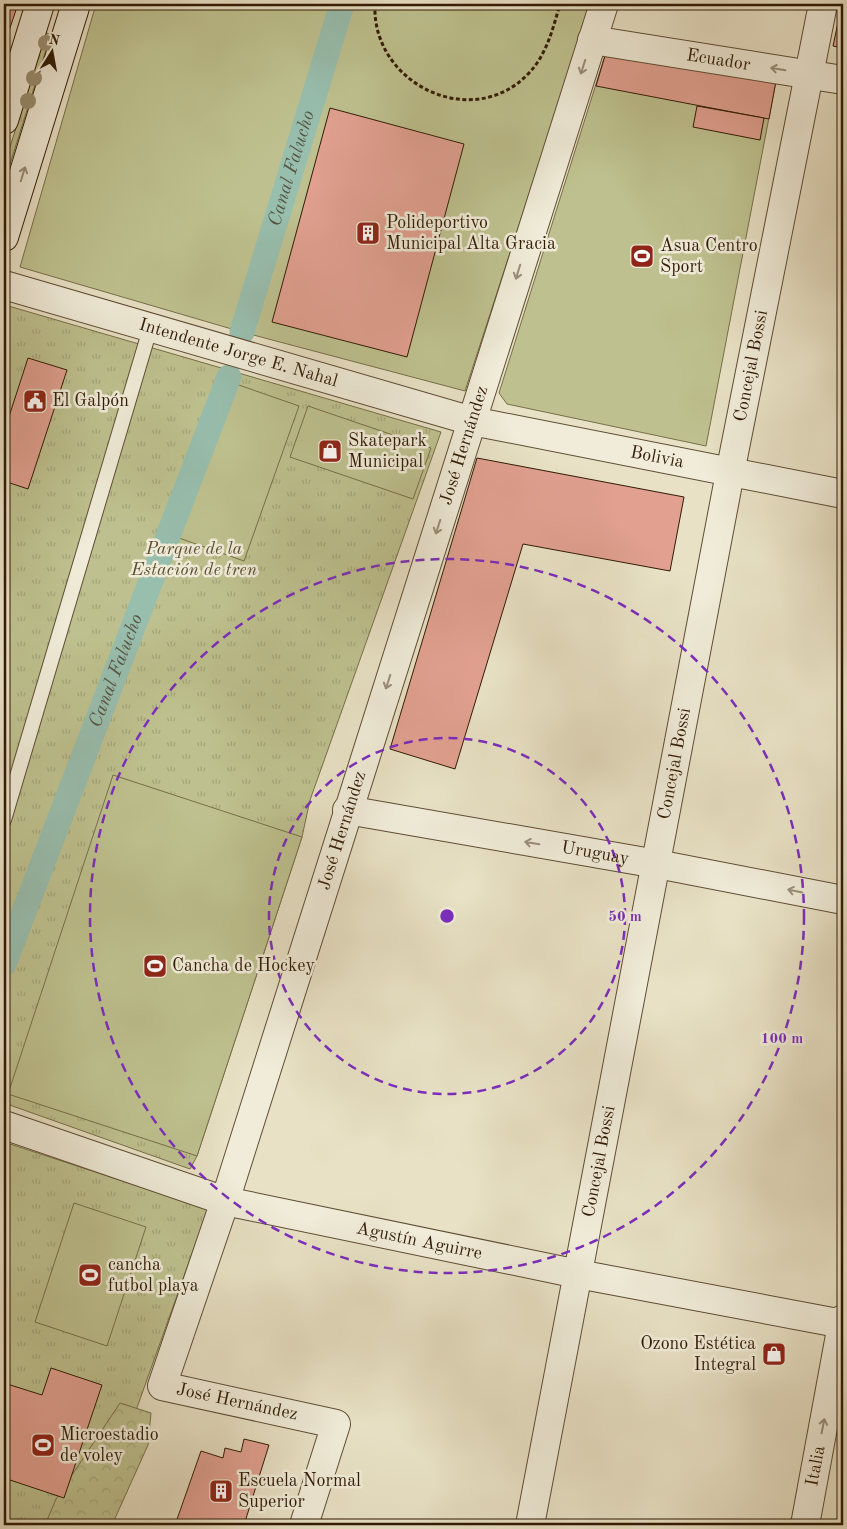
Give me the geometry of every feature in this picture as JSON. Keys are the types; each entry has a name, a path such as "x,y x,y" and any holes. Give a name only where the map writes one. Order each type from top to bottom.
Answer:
{"street":[{"name":"José Hernández","path":"304,1525 336,1424 162,1386 225,1200 347,810 604,4"},
{"name":"Concejal Bossi","path":"530,1525 730,473 823,4"},
{"path":"4,120 39,6 74,12 4,237"},
{"name":"Ecuador","path":"592,40 843,80"},
{"name":"Intendente Jorge E. Nahal","path":"4,286 472,421"},
{"name":"Bolivia","path":"472,421 843,494"},
{"name":"Uruguay","path":"347,810 657,864 843,900"},
{"name":"Agustín Aguirre","path":"4,1125 225,1200 578,1274 843,1322"},
{"name":"Italia","path":"805,1525 843,1322"}],"lane":[{"path":"4,820 150,329"}],"path":[{"path":"376,4 377,30 396,68 414,84 433,94 465,99 489,97 511,88 528,74 540,60 548,44 560,4"}],"green space":[{"path":"96,4 591,4 465,391 242,332 20,267"},
{"path":"46,33 51,34 4,183 4,166"},
{"name":"Asua Centro Sport","path":"607,49 776,81 706,446 507,404 499,393"},
{"name":"Parque de la Estación de tren","path":"5,305 441,432 310,800 302,837 197,1156 190,1169 4,1103"},
{"path":"233,383 299,406 244,561 179,538"},
{"path":"308,406 431,448 413,499 290,457"},
{"name":"Cancha de Hockey","path":"113,775 302,837 197,1156 8,1094"},
{"path":"4,1142 208,1209 95,1525 4,1525"},
{"name":"cancha futbol playa","path":"74,1203 146,1227 107,1346 35,1322"},
{"path":"120,1403 151,1413 148,1445 112,1525 45,1525 56,1499"}],"building":[{"path":"4,4 18,4 9,31 4,30"},
{"path":"843,4 843,48 833,46"},
{"path":"607,49 776,81 769,119 596,86"},
{"path":"697,106 764,118 760,140 693,127"},
{"name":"Polideportivo Municipal Alta Gracia","path":"330,108 464,144 407,357 272,322"},
{"name":"El Galpón","path":"28,358 67,370 28,489 4,481 4,432"},
{"path":"477,458 684,497 670,571 523,544 455,769 390,749"},
{"name":"Microestadio de voley","path":"51,1368 102,1385 64,1498 4,1478 4,1383 42,1395"},
{"name":"Escuela Normal Superior","path":"244,1439 269,1445 244,1525 175,1525 201,1451 223,1458 225,1448 241,1452"}],"waterway":[{"name":"Canal Falucho","path":"242,332 342,4"},
{"name":"Canal Falucho","path":"4,964 229,377"}],"place":[{"name":"Polideportivo Municipal Alta Gracia","path":"368,233"},
{"name":"Asua Centro Sport","path":"642,256"},
{"name":"El Galpón","path":"35,401"},
{"name":"Skatepark Municipal","path":"330,451"},
{"name":"Cancha de Hockey","path":"155,966"},
{"name":"cancha futbol playa","path":"90,1275"},
{"name":"Ozono Estética Integral","path":"774,1354"},
{"name":"Microestadio de voley","path":"43,1445"},
{"name":"Escuela Normal Superior","path":"221,1491"}]}
